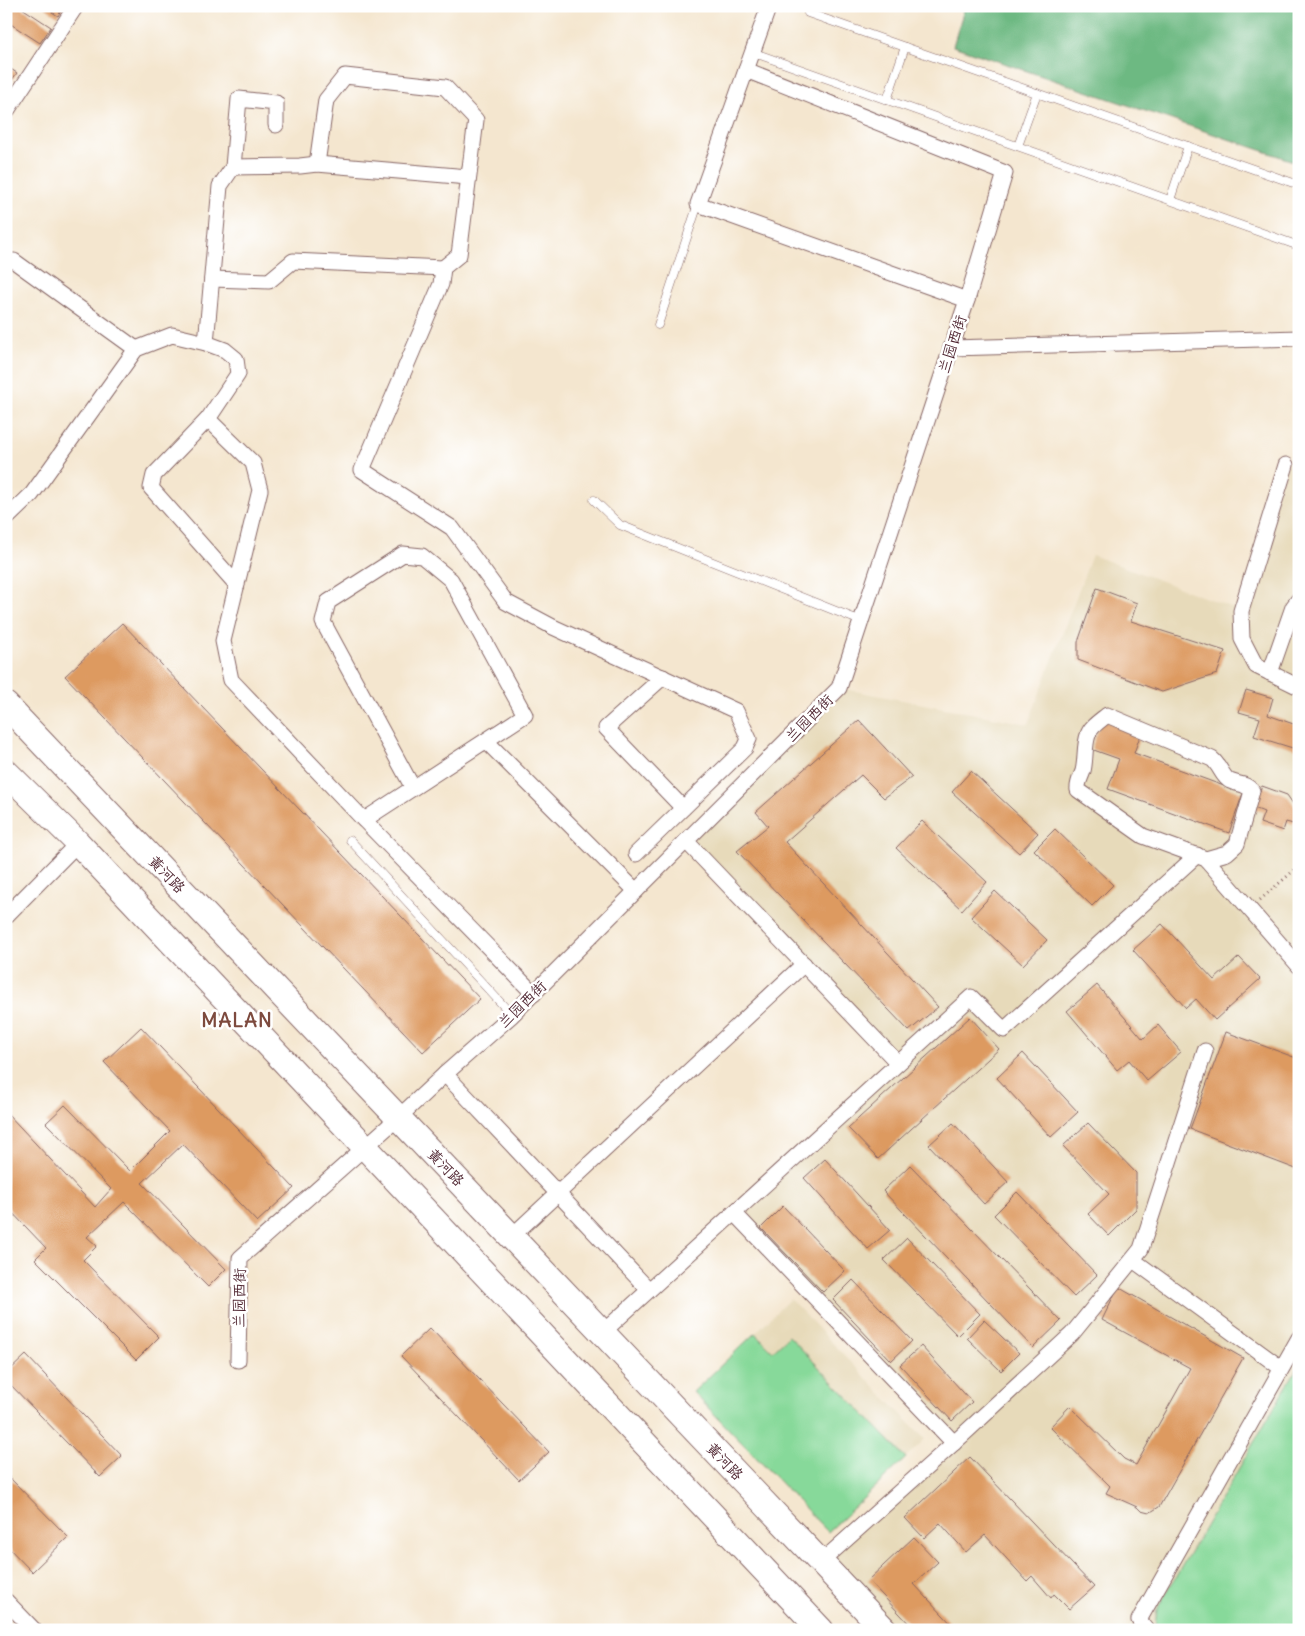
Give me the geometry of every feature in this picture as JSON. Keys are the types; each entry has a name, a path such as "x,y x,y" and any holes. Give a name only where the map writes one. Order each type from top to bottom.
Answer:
{"main road":[{"name":"黄河路","path":"6,705 885,1630"},
{"path":"6,772 78,843 821,1630"}],"street":[{"path":"6,112 76,6"},
{"path":"698,204 769,6"},
{"path":"746,70 1005,173 967,300"},
{"path":"317,164 326,100 345,76 445,87 476,120 459,254 443,268 441,284 362,470 452,528 506,602 553,627 736,711 750,739 745,748 636,854"},
{"path":"206,343 220,186 233,167 239,99 276,103 276,125"},
{"path":"233,167 317,164 468,177"},
{"name":"兰园西街","path":"238,1360 240,1258 512,1015 839,688 967,300 698,204"},
{"path":"14,261 136,349"},
{"path":"212,279 269,281 293,261 443,268"},
{"path":"6,519 32,494 136,349 172,335 206,343 225,350 236,360 238,374 208,419 154,475 151,488 237,585"},
{"path":"951,348 1299,338"},
{"path":"208,419 253,464 260,490 223,641 231,680 364,820 534,994"},
{"path":"1286,465 1241,611 1242,639 1256,666 1299,687"},
{"path":"364,820 525,715 451,580 422,556 403,554 328,602 323,622 413,788"},
{"path":"1270,673 1293,607 1299,599"},
{"path":"663,677 606,728 683,808"},
{"path":"602,1333 971,997 1004,1030 1202,857 1228,853 1237,844 1252,791 1248,786 1230,781 1212,759 1107,715 1088,734 1086,758 1078,790 1143,836 1202,857 1299,966"},
{"path":"486,741 636,891"},
{"path":"686,841 898,1063"},
{"path":"6,916 78,843"},
{"path":"512,1236 804,964"},
{"path":"821,1562 1072,1334 1133,1260 1141,1249 1205,1051"},
{"path":"445,1074 649,1290"},
{"path":"734,1213 954,1443"},
{"path":"1133,1260 1281,1368"},
{"path":"1147,1630 1139,1620 1299,1338"},
{"path":"6,1601 34,1630"}],"lane":[{"path":"808,13 1299,185"},
{"path":"887,100 905,47"},
{"path":"752,52 1299,246"},
{"path":"1018,146 1037,93"},
{"path":"1170,200 1188,146"},
{"path":"658,324 698,204"},
{"path":"594,500 620,525 861,621"},
{"path":"350,840 512,1015"}],"path":[{"path":"1249,910 1299,866"}],"shaded area":[{"path":"1299,426 1299,1630 885,1630 821,1562 954,1443 734,1213 898,1063 686,841 839,688 1028,724 1092,555 1241,611"},
{"path":"790,1299 925,1439 906,1458 789,1336 773,1351 755,1333"}],"green space":[{"path":"965,6 1299,6 1299,163 953,46"},
{"path":"755,1333 773,1351 789,1336 906,1458 828,1532 693,1392"},
{"path":"1299,1365 1299,1630 1159,1630 1155,1626 1157,1609"}],"building":[{"path":"6,6 19,6 51,27 40,43 6,21"},
{"path":"43,6 64,6 58,16"},
{"path":"6,66 17,73 6,88"},
{"path":"1097,588 1137,603 1131,621 1225,651 1217,674 1162,692 1078,660 1078,642"},
{"path":"122,623 480,999 423,1052 65,676"},
{"path":"1246,690 1273,698 1268,715 1299,726 1299,750 1254,736 1260,718 1239,712"},
{"path":"1102,719 1141,733 1134,753 1243,793 1229,833 1108,789 1119,759 1091,749"},
{"path":"859,720 912,777 884,798 861,775 785,842 938,1007 909,1031 737,851 768,826 756,812"},
{"path":"971,771 1038,833 1019,853 952,792"},
{"path":"1262,786 1287,795 1298,811 1293,824 1286,822 1283,831 1260,823 1264,812 1254,808"},
{"path":"922,821 987,882 962,910 896,848"},
{"path":"1055,829 1113,885 1092,906 1034,850"},
{"path":"995,891 1047,940 1023,965 971,917"},
{"path":"1162,924 1214,980 1239,957 1260,979 1215,1020 1196,999 1186,1008 1133,950"},
{"path":"1097,985 1143,1039 1158,1025 1181,1052 1147,1081 1129,1060 1117,1070 1067,1011"},
{"path":"970,1017 999,1049 878,1159 848,1128"},
{"path":"141,1027 294,1188 257,1222 183,1144 142,1183 226,1269 208,1287 124,1202 87,1237 97,1246 83,1260 159,1337 136,1360 35,1259 46,1248 6,1206 6,1112 95,1207 111,1189 46,1123 65,1105 130,1171 170,1131 104,1062"},
{"path":"1226,1032 1299,1059 1299,1160 1296,1169 1190,1129"},
{"path":"1023,1053 1078,1112 1051,1137 997,1078"},
{"path":"953,1123 1008,1182 984,1204 929,1145"},
{"path":"1088,1123 1136,1173 1136,1209 1109,1236 1088,1214 1109,1194 1063,1146"},
{"path":"825,1159 890,1230 868,1249 804,1178"},
{"path":"910,1165 1061,1321 1033,1348 883,1191"},
{"path":"1017,1192 1097,1275 1074,1297 994,1215"},
{"path":"783,1206 845,1271 823,1292 761,1228"},
{"path":"907,1238 980,1314 958,1336 884,1260"},
{"path":"853,1280 912,1341 891,1361 833,1300"},
{"path":"1118,1287 1243,1358 1159,1507 1149,1513 1141,1511 1137,1507 1106,1493 1110,1486 1050,1427 1070,1406 1124,1459 1136,1465 1190,1368 1102,1320"},
{"path":"984,1320 1019,1353 1001,1371 967,1338"},
{"path":"430,1328 549,1452 519,1480 401,1356"},
{"path":"921,1346 972,1402 952,1421 900,1365"},
{"path":"26,1355 122,1456 100,1477 6,1380 6,1374"},
{"path":"970,1457 1094,1587 1069,1609 1054,1594 1051,1598 1032,1576 1027,1581 985,1535 966,1552 940,1523 924,1538 905,1518"},
{"path":"6,1474 68,1537 32,1572 6,1545"},
{"path":"914,1537 938,1562 914,1584 957,1630 915,1630 868,1580"}],"district":[{"name":"MALAN","path":"237,1019"}]}
